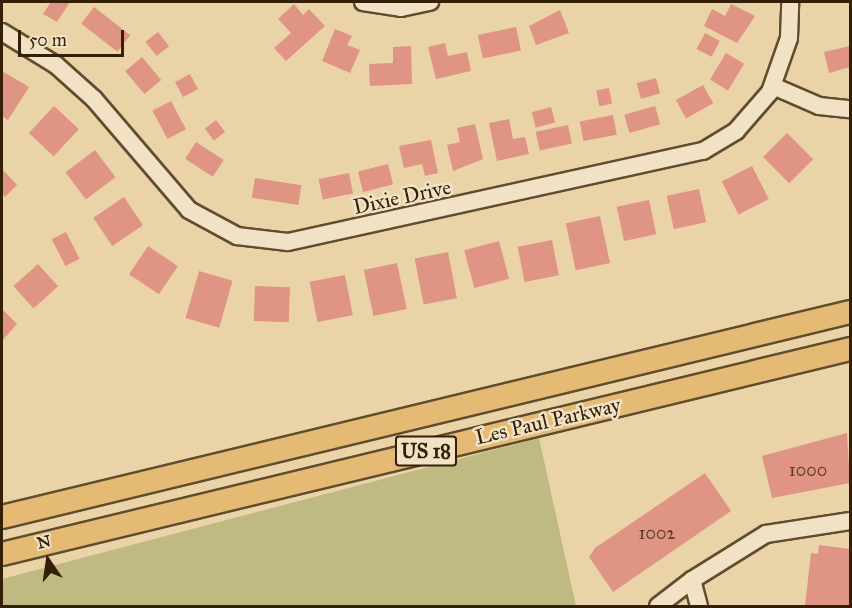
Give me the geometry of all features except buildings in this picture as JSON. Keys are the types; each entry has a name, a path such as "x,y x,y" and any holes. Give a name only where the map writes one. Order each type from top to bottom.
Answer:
{"main road":[{"name":"Les Paul Parkway","path":"2,517 850,312"},
{"name":"Les Paul Parkway","path":"2,554 850,349"},
{"path":"565,380 572,416"}],"street":[{"path":"363,2 402,8 430,2"},
{"name":"Dixie Drive","path":"2,32 56,65 94,99 189,210 237,236 288,242 682,158 736,131 773,86 789,38 790,2"},
{"path":"773,86 819,106 850,109"},
{"path":"658,606 692,580 766,534 850,520"},
{"path":"692,580 699,606"}],"shaded area":[{"path":"539,438 576,606 2,606 2,579"}]}
